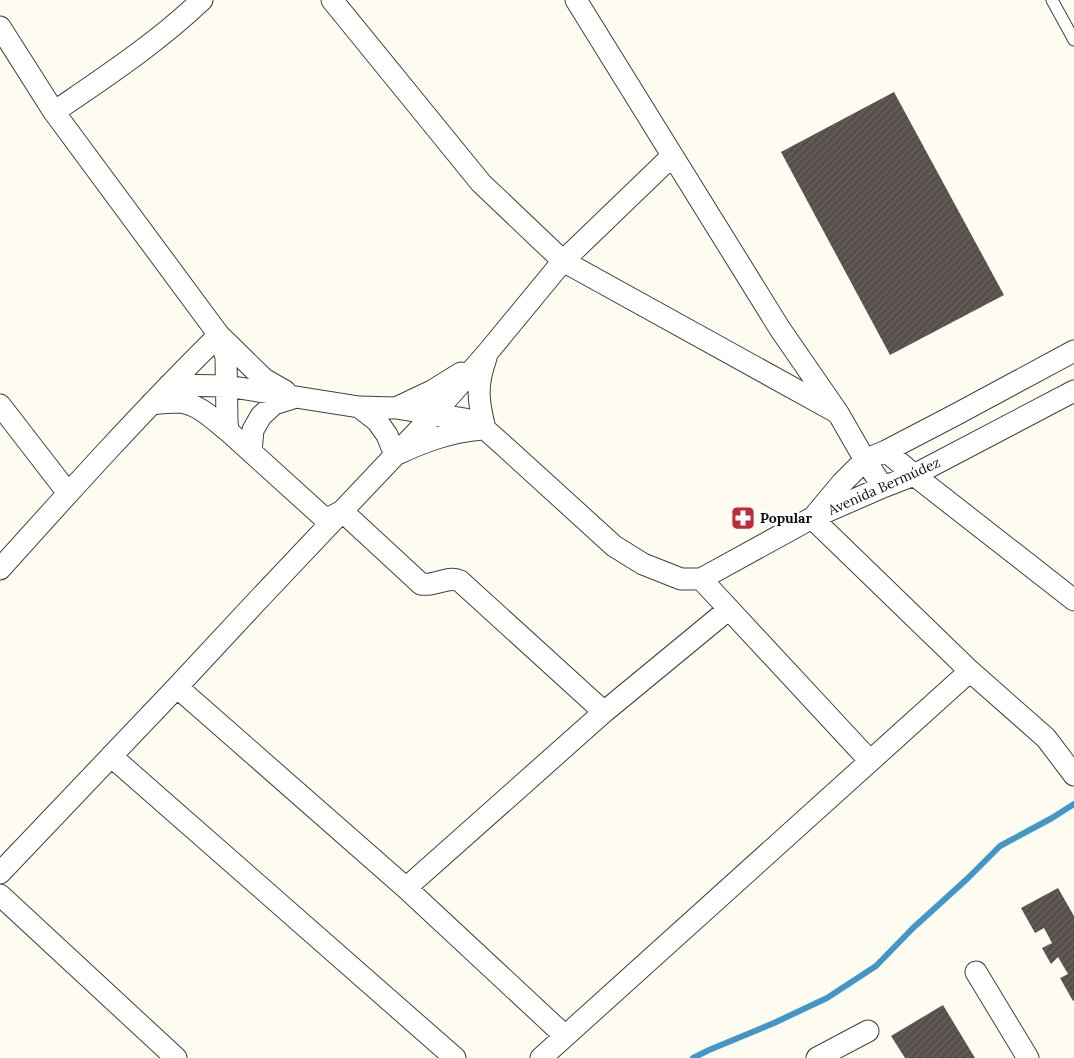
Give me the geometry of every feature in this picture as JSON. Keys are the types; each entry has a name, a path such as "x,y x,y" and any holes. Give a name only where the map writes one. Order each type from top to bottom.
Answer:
{"street":[{"path":"54,112 126,62 202,0"},
{"path":"332,0 481,183 563,261 838,414"},
{"path":"576,0 780,329 838,414 883,487"},
{"path":"0,27 54,112 219,336 264,379 296,397"},
{"path":"0,873 178,687 433,415 563,261 672,156"},
{"path":"0,569 151,404 219,336"},
{"path":"219,336 226,357 226,421 228,431"},
{"path":"396,408 432,391 466,370 488,352"},
{"path":"485,429 478,387 488,352"},
{"name":"Avenida Bermúdez","path":"812,518 841,484 865,460 886,451 1074,352"},
{"path":"169,385 227,386 359,407 396,408 465,419 485,429 614,546 643,564 681,579 701,579 812,518 970,671 1046,738 1074,775"},
{"name":"Avenida Bermúdez","path":"812,518 914,475 1074,391"},
{"path":"251,452 253,430 261,416 274,404 296,397"},
{"path":"151,404 180,402 203,411 228,431 323,517 331,517 342,511"},
{"path":"0,405 68,493"},
{"path":"359,407 377,421 387,435 395,455"},
{"path":"395,455 422,442 446,435 485,429"},
{"path":"886,451 1074,600"},
{"path":"342,511 421,584 429,585 457,579 460,581 604,712"},
{"path":"701,579 870,761"},
{"path":"406,888 604,712 728,609"},
{"path":"541,1058 970,671"},
{"path":"178,687 406,888 565,1036"},
{"path":"111,756 455,1058"},
{"path":"0,895 176,1058"},
{"path":"976,972 1028,1058"},
{"path":"817,1058 868,1031"}],"lane":[{"path":"1052,0 1074,40"}],"building":[{"path":"894,92 1004,295 890,355 781,152"},
{"path":"1058,888 1074,916 1073,1001 1060,978 1068,974 1058,957 1051,964 1042,948 1052,943 1044,928 1035,933 1021,908"},
{"path":"943,1005 975,1058 905,1058 891,1036"}],"waterway":[{"path":"693,1058 827,998 876,966 913,928 1000,846 1074,804"}],"place":[{"name":"Popular","path":"743,518"}]}
